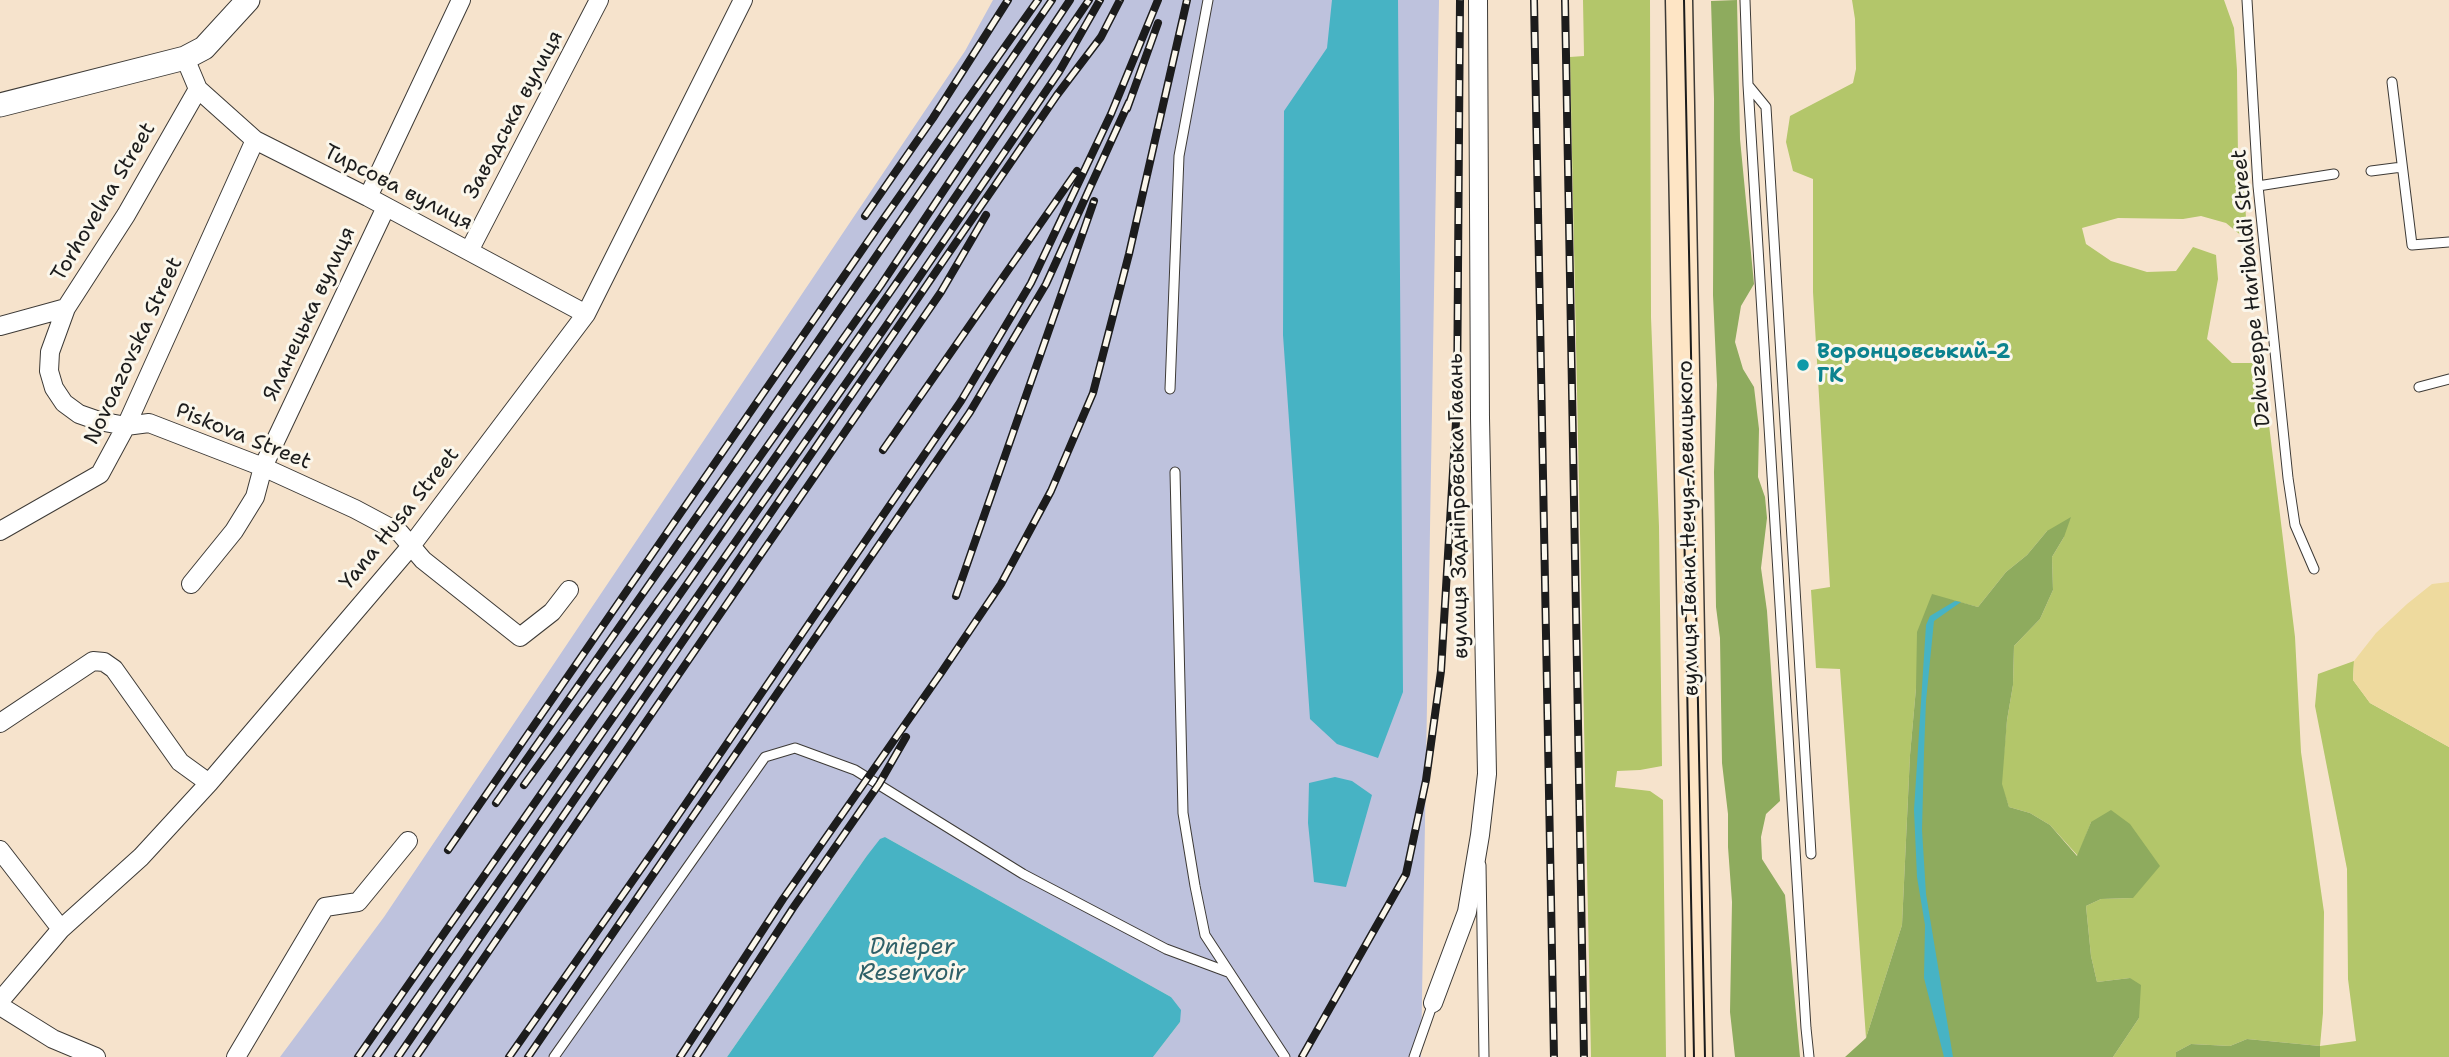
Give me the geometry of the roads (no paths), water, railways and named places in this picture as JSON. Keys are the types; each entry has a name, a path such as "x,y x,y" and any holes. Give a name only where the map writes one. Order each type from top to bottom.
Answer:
{"main road":[{"name":"вулиця Івана Нечуя-Левицького","path":"1679,0 1699,1057"}],"street":[{"path":"0,105 185,58 204,48 248,0"},
{"path":"368,197 461,0"},
{"name":"Заводська вулиця","path":"469,250 599,0"},
{"name":"Yana Husa Street","path":"0,1003 61,929 141,857 209,783 411,547 586,314 743,0"},
{"name":"вулиця Задніпровська Гавань","path":"1433,1003 1466,912 1480,835 1487,774 1480,418 1478,0"},
{"path":"185,58 198,89"},
{"name":"Тирсова вулиця","path":"198,89 255,140 469,250 586,314"},
{"name":"Torhovelna Street","path":"0,326 66,308 126,215 198,89"},
{"name":"Novoazovska Street","path":"0,531 100,474 126,426 255,140"},
{"name":"Яланецька вулиця","path":"191,584 234,531 255,497 263,467 386,207"},
{"name":"Piskova Street","path":"66,308 50,352 49,371 54,388 64,403 79,414 126,426 149,423 263,467 355,509 400,533 422,560 520,637 552,612 569,590"},
{"path":"0,723 93,661 104,662 114,669 180,762 209,783"},
{"path":"236,1057 325,907 358,902 408,841"},
{"path":"0,850 61,929"},
{"path":"0,1003 52,1039 96,1057"}],"lane":[{"path":"1170,389 1180,156 1208,0"},
{"path":"1745,0 1748,85 1809,1057"},
{"name":"Dzhuzeppe Haribaldi Street","path":"2247,0 2258,186 2288,478 2295,525 2314,569"},
{"path":"2392,82 2412,244 2449,242"},
{"path":"1748,85 1766,107 1811,854"},
{"path":"2371,171 2402,167"},
{"path":"2258,186 2334,174"},
{"path":"2418,387 2449,379"},
{"path":"1175,472 1183,813 1205,935 1285,1057"},
{"path":"554,1057 765,757 795,748 855,770 1023,874 1166,949 1228,972"},
{"path":"1480,835 1484,926 1484,1057"},
{"path":"1414,1057 1433,1003"}],"water":[{"path":"1332,0 1398,0 1403,692 1378,758 1337,744 1310,719 1283,335 1284,111 1327,48"},
{"path":"1955,601 1961,602 1934,621 1926,701 1922,830 1926,894 1953,1057 1944,1057 1924,978 1925,925 1917,877 1914,810 1926,625 1930,616"},
{"path":"1335,777 1352,781 1372,795 1346,887 1314,882 1308,823 1309,783"},
{"name":"Dnieper Reservoir","path":"885,837 1171,997 1181,1010 1180,1022 1153,1057 727,1057 866,857 880,839"}],"tram line":[{"path":"1684,0 1705,1057"},
{"path":"1684,518 1694,1057"}],"railway":[{"path":"865,216 933,118 1008,0"},
{"path":"448,850 882,221 1038,0"},
{"path":"496,803 737,459 1052,0"},
{"path":"524,785 881,285 1070,0"},
{"path":"358,1057 918,252 1089,0"},
{"path":"376,1057 886,326 1059,72 1100,0"},
{"path":"398,1057 1057,95 1101,37 1120,0"},
{"path":"509,1057 657,846 961,401 1031,283 1111,114 1158,0"},
{"path":"680,1057 783,899 1001,584 1051,491 1093,393 1129,254 1187,0"},
{"path":"1302,1057 1406,874 1426,780 1441,671 1457,405 1460,0"},
{"path":"1534,0 1554,1057"},
{"path":"1565,0 1584,1057"},
{"path":"1127,109 1158,23"},
{"path":"528,1057 970,412 1046,284 1129,102"},
{"path":"883,450 1077,171"},
{"path":"956,596 1094,201"},
{"path":"416,1057 941,292 986,215"},
{"path":"696,1057 793,908 879,784 906,737"}],"place":[{"name":"Воронцовський-2 ГК","path":"1803,365"}]}
